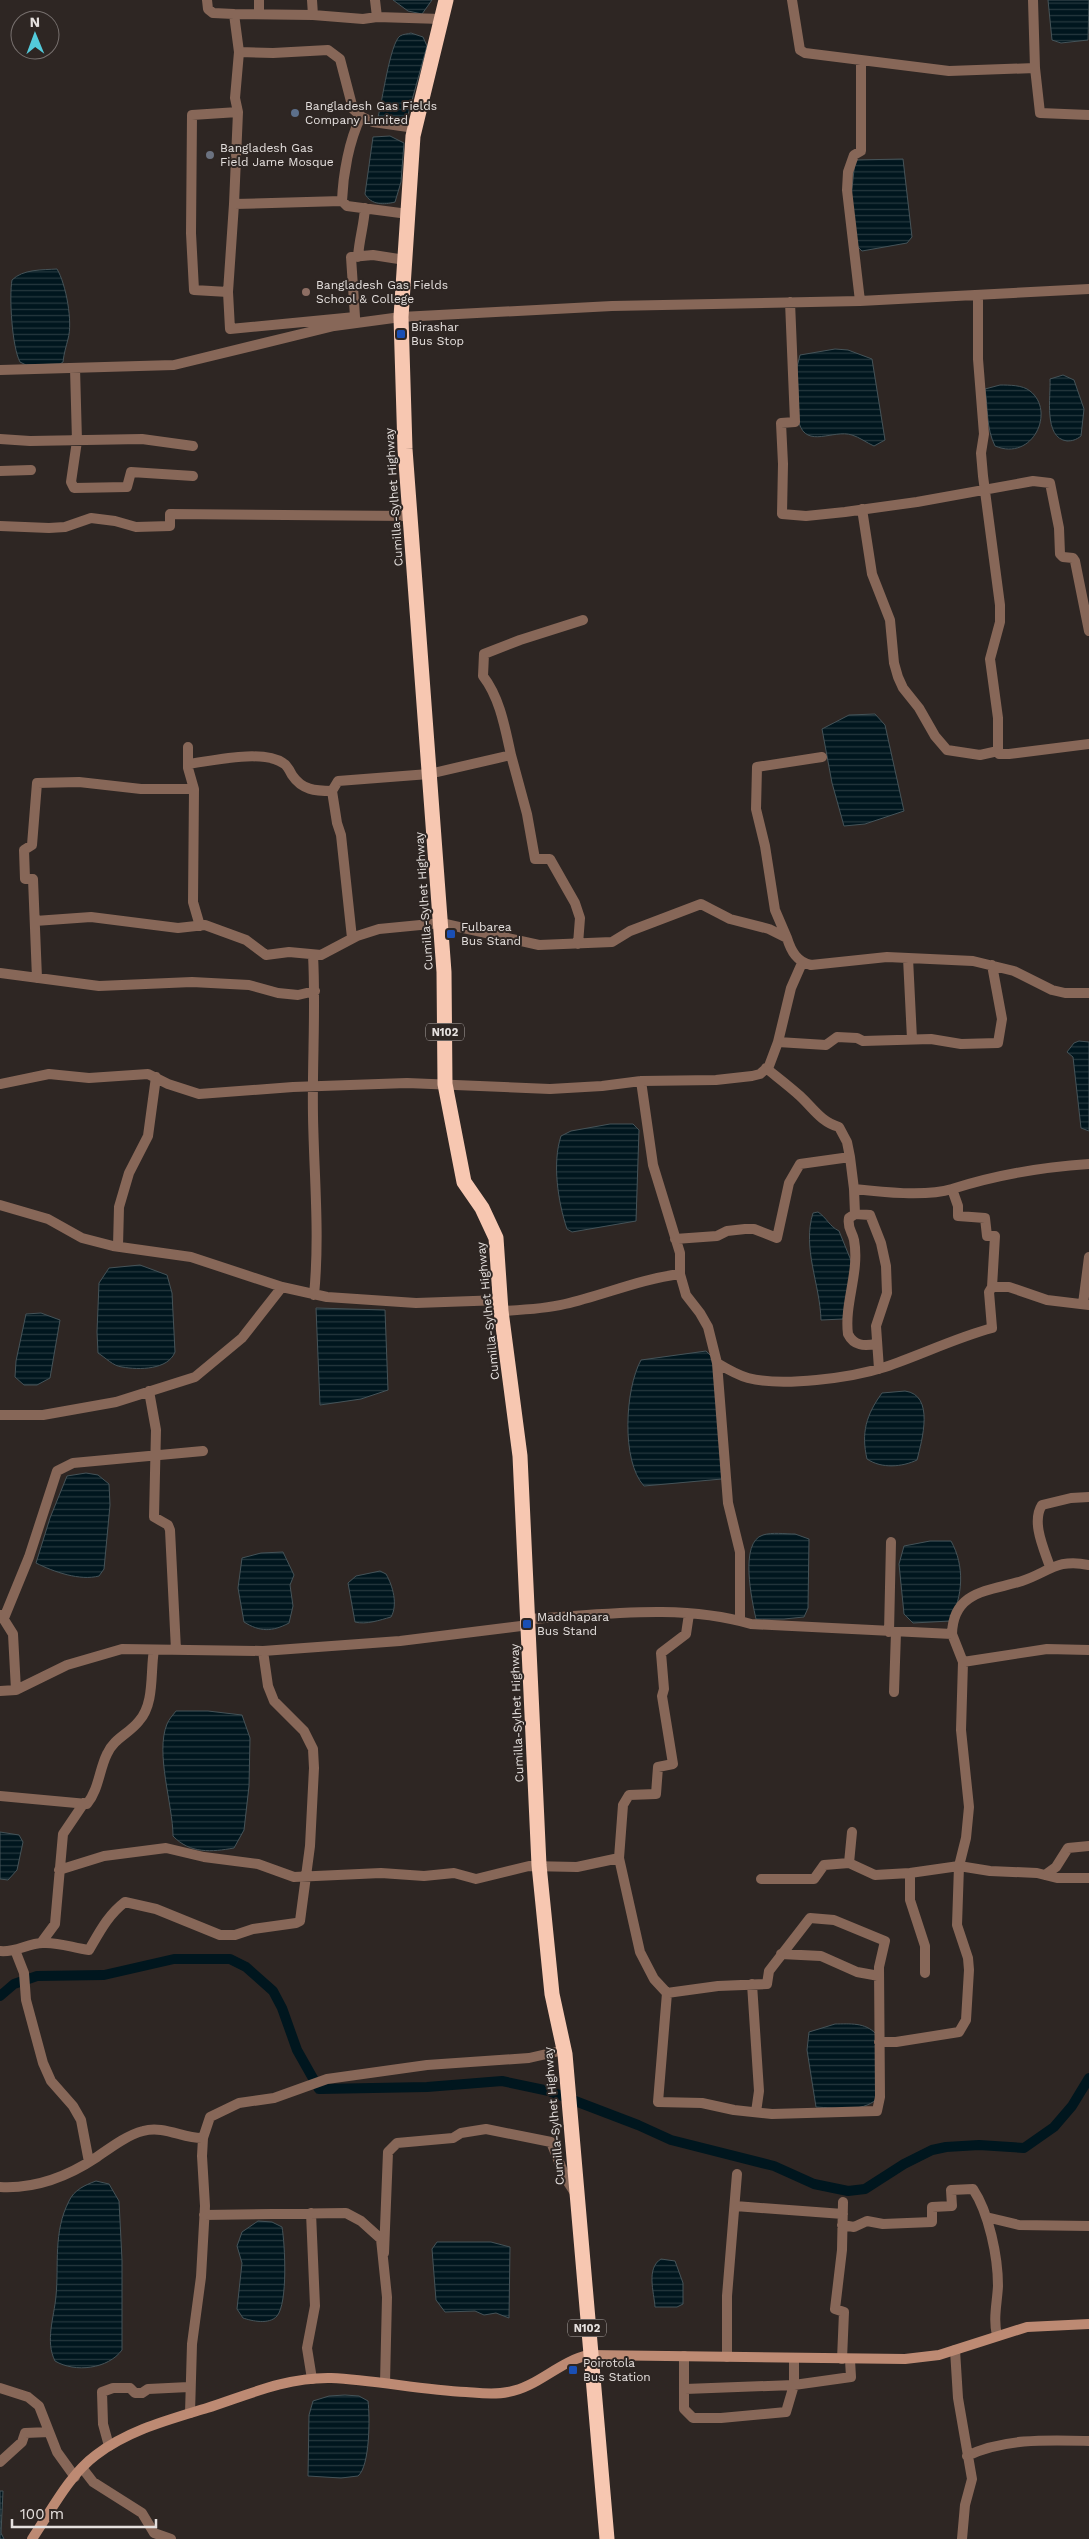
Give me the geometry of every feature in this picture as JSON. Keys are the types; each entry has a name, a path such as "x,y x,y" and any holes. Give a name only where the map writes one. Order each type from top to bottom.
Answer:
{"highway":[{"name":"Cumilla-Sylhet Highway","path":"446,0 415,128 401,317 405,449 444,972 445,1084 464,1182 482,1208 496,1238 501,1305 520,1456 539,1865 552,1994 565,2052 589,2355 607,2539"}],"street":[{"path":"208,0 208,9 213,13 285,16 313,15 364,19 377,17 441,19"},
{"path":"259,0 259,14"},
{"path":"312,0 313,15"},
{"path":"375,0 377,17"},
{"path":"792,0 800,50 949,71 1035,68"},
{"path":"1033,0 1035,68 1040,113 1089,115"},
{"path":"234,14 239,52 235,98 238,112 234,204 228,292 230,329 355,317 351,257 373,255 405,260"},
{"path":"239,52 273,54 328,50 340,59 353,109 361,116 373,122 415,128"},
{"path":"860,301 847,190 848,172 854,155 861,151 861,60"},
{"path":"228,292 194,290 190,233 192,115 238,112"},
{"path":"342,201 343,180 353,132 361,116"},
{"path":"234,204 342,201 347,206 408,214"},
{"path":"358,257 359,244 364,232 365,208"},
{"path":"0,370 174,365 334,326 401,317 612,306 860,301 1089,289"},
{"path":"978,295 978,359 984,434 981,453 1000,605 1000,622 990,660 998,718 998,751"},
{"path":"790,302 795,422 781,423 783,464 782,514 806,516 917,502 1033,481 1050,483 1059,528 1060,554 1063,557 1073,558 1075,561 1089,631"},
{"path":"75,368 77,441 71,482 74,488 127,487 131,472 193,476"},
{"path":"0,439 77,441 142,439 193,446"},
{"path":"0,471 32,470"},
{"path":"862,509 872,574 890,620 894,663 903,688 919,708 935,736 946,750 980,755 998,751 1000,754 1009,754 1089,744"},
{"path":"0,526 65,527 91,518 115,521 136,527 170,526 170,514 410,516"},
{"path":"578,944 580,918 575,904 550,859 535,859 527,814 511,755 506,728 491,686 483,676 484,654 512,642 583,620"},
{"path":"188,747 188,764 194,789 193,902 200,926"},
{"path":"352,938 341,835 337,823 332,791 338,782 430,774 511,755"},
{"path":"188,764 242,757 266,758 284,763 298,784 308,790 332,791"},
{"path":"822,757 757,767 756,809 765,846 775,910 790,950 802,963 812,965 850,960 908,958 973,962 1014,971 1052,990 1064,993 1089,993"},
{"path":"37,978 34,886 33,879 25,879 24,850 32,845 36,783 79,782 141,790 194,789"},
{"path":"35,921 90,917 178,928 200,926 246,940 266,955 289,952 321,955 352,938 379,929 440,923 539,945 612,942 630,931 701,904 730,920 768,929 787,938"},
{"path":"313,955 315,991 314,1194 318,1242 314,1295"},
{"path":"908,958 912,1039"},
{"path":"0,1084 24,1081 49,1074 89,1078 148,1074 168,1084 199,1094 314,1086 445,1084 508,1089 550,1089 602,1086 641,1081 735,1079 760,1074 766,1068 778,1042 791,988 802,963"},
{"path":"778,1042 826,1045 832,1043 837,1037 857,1038 863,1041 931,1039 961,1044 998,1042 1002,1014 992,965"},
{"path":"0,973 99,986 192,982 249,985 278,993 298,995 315,991"},
{"path":"766,1068 801,1097 816,1114 829,1124 839,1128 847,1142 850,1157 854,1189 854,1214"},
{"path":"118,1246 119,1207 129,1173 148,1136 156,1077"},
{"path":"641,1081 653,1165 680,1253 680,1274 686,1295 708,1327 717,1363 728,1503 740,1552 740,1621"},
{"path":"675,1239 717,1236 727,1231 745,1229 754,1229 777,1238 790,1183 800,1164 850,1157"},
{"path":"854,1189 877,1193 936,1192 986,1179 1064,1166 1089,1164"},
{"path":"717,1363 747,1378 763,1381 815,1379 878,1369 944,1346 962,1336 992,1328 989,1292 992,1288 995,1236 987,1236 985,1218 958,1216 958,1206 952,1188"},
{"path":"0,1205 48,1219 82,1238 191,1258 282,1287 314,1295 416,1303 501,1305 538,1310 566,1304 652,1278 680,1274"},
{"path":"876,1344 865,1346 857,1344 848,1334 848,1306 854,1279 854,1240 847,1224 849,1218 854,1214 870,1215 881,1243 886,1266 887,1293 876,1326 878,1369"},
{"path":"992,1288 1009,1287 1047,1300 1086,1304 1089,1257"},
{"path":"0,1415 43,1415 116,1402 195,1376 242,1338 282,1287"},
{"path":"149,1391 156,1430 154,1517 168,1525 170,1530 176,1650"},
{"path":"16,1690 13,1634 2,1616 28,1557 57,1471 74,1463 203,1451"},
{"path":"1050,1567 1038,1529 1039,1510 1042,1505 1071,1498 1089,1497"},
{"path":"891,1542 894,1692"},
{"path":"880,2042 896,2042 959,2032 966,2020 968,1958 958,1925 959,1866 966,1838 969,1807 961,1730 964,1662 952,1634 955,1617 972,1594 1025,1580 1050,1567 1066,1564 1089,1565"},
{"path":"0,1692 16,1690 67,1665 122,1649 263,1652 400,1641 529,1622 648,1613 722,1615 751,1624 952,1634"},
{"path":"667,1993 718,1986 767,1984 768,1974 781,1954 810,1918 834,1920 885,1941 879,1976 880,2097 877,2111 820,2114 756,2112 702,2103 658,2102 667,1993 650,1973 638,1946 619,1858 623,1805 629,1795 656,1794 658,1767 673,1764 662,1696 664,1689 661,1653 675,1645 686,1634 689,1614"},
{"path":"964,1662 1047,1649 1089,1650"},
{"path":"0,1796 87,1804 93,1796 108,1750 119,1736 137,1724 150,1699 154,1650"},
{"path":"0,1950 15,1950 41,1943 69,1944 89,1950 102,1926 125,1902 156,1909 220,1935 235,1935 253,1929 296,1923 302,1917 310,1846 314,1768 313,1749 304,1731 274,1701 268,1686 263,1652"},
{"path":"41,1943 54,1924 63,1834 84,1803"},
{"path":"849,1862 852,1832"},
{"path":"1046,1875 1056,1866 1068,1848 1089,1846"},
{"path":"59,1870 104,1856 166,1848 204,1857 258,1864 294,1877 381,1873 424,1876 454,1873 476,1879 497,1872 539,1865 577,1868 619,1858"},
{"path":"761,1880 814,1879 824,1865 849,1862 875,1875 910,1873 959,1866 1046,1875 1058,1878 1089,1878"},
{"path":"910,1873 910,1900 925,1946 924,1973"},
{"path":"15,1950 24,1973 26,1993 43,2063 50,2081 73,2106 81,2120 89,2162"},
{"path":"781,1954 821,1956 857,1972 879,1976"},
{"path":"752,1984 759,2091 756,2112"},
{"path":"190,2413 194,2324 201,2277 204,2215 205,2193 202,2151 203,2138 210,2117 238,2103 274,2098 303,2086 350,2076 376,2074 427,2064 529,2058 565,2052"},
{"path":"385,2383 387,2297 384,2253 388,2152 397,2143 453,2138 461,2133 486,2129 551,2142 566,2179 577,2196"},
{"path":"0,2187 29,2187 62,2177 118,2143 143,2131 160,2130 188,2135 194,2138 203,2138"},
{"path":"727,2356 726,2296 737,2174"},
{"path":"842,2225 854,2227 867,2221 883,2224 932,2222 932,2208 952,2206 951,2190 973,2189 992,2235 998,2283 994,2322 997,2336"},
{"path":"685,2389 794,2385 851,2377 846,2359 844,2312 835,2309 843,2202"},
{"path":"735,2206 843,2214"},
{"path":"311,2213 315,2306 307,2348 312,2379"},
{"path":"204,2215 270,2216 346,2213 353,2216 381,2239 384,2253"},
{"path":"986,2217 1020,2225 1089,2226"},
{"path":"32,2539 75,2477 94,2456 121,2438 163,2421 267,2388 312,2379 385,2383 456,2392 508,2392 525,2387 573,2358 589,2355 905,2359 938,2355 1027,2327 1089,2324"},
{"path":"955,2350 958,2398 971,2488 965,2505 962,2539"},
{"path":"684,2356 684,2409 693,2418 721,2418 786,2412 794,2385 794,2358"},
{"path":"109,2446 105,2438 101,2406 102,2392 113,2388 130,2388 135,2393 142,2393 148,2389 190,2387"},
{"path":"0,2388 34,2400 43,2412 57,2452 75,2477"},
{"path":"0,2462 22,2442 26,2433 49,2432"},
{"path":"967,2456 981,2449 1011,2444 1089,2441"},
{"path":"83,2468 93,2482 142,2513 154,2533 171,2539"}],"water":[{"path":"393,0 432,0 422,14 408,11"},
{"path":"1048,0 1089,0 1088,40 1061,43 1052,40"},
{"path":"411,33 423,37 427,46 406,122 395,123 378,117 396,41 400,36"},
{"path":"390,136 404,143 401,182 395,202 387,204 378,203 368,198 365,194 373,137"},
{"path":"903,159 912,237 907,243 862,251 855,244 851,198 855,160"},
{"path":"57,269 68,303 70,323 63,362 60,364 26,365 20,362 17,355 13,334 11,309 12,280 16,276 27,272"},
{"path":"835,349 848,350 872,359 885,440 874,446 852,435 837,434 814,437 803,431 799,423 797,367 800,355"},
{"path":"1063,375 1074,380 1084,409 1081,436 1071,441 1059,438 1051,425 1049,405 1050,379"},
{"path":"1000,385 1024,388 1030,391 1038,400 1041,410 1036,432 1030,441 1020,447 1008,449 995,446 992,439 985,389"},
{"path":"875,714 885,725 904,811 865,824 844,826 832,783 822,729 849,715"},
{"path":"1079,1041 1089,1042 1089,1131 1081,1128 1073,1057 1067,1052 1074,1043"},
{"path":"610,1124 633,1124 639,1130 636,1221 572,1232 567,1229 557,1182 557,1158 561,1136 571,1131"},
{"path":"818,1212 839,1231 852,1263 843,1319 821,1320 809,1239 813,1213"},
{"path":"140,1265 167,1275 172,1293 175,1352 171,1358 160,1365 144,1368 122,1367 98,1353 99,1283 109,1268"},
{"path":"316,1308 385,1310 388,1390 361,1399 320,1405"},
{"path":"41,1313 60,1320 50,1378 37,1385 24,1385 15,1377 16,1361 26,1314"},
{"path":"706,1351 713,1358 722,1479 644,1486 637,1475 632,1460 628,1424 631,1388 641,1360"},
{"path":"905,1391 914,1394 920,1401 923,1409 923,1430 917,1460 905,1464 885,1466 867,1459 865,1432 872,1409 882,1393"},
{"path":"86,1473 98,1475 109,1484 110,1505 104,1569 99,1576 92,1577 67,1575 36,1563 50,1518 67,1476"},
{"path":"774,1533 795,1534 809,1539 808,1608 804,1617 756,1619 749,1573 751,1549 756,1540 763,1535"},
{"path":"930,1541 951,1541 956,1551 961,1581 958,1601 950,1621 913,1623 904,1614 899,1564 904,1546"},
{"path":"283,1552 294,1575 290,1585 293,1606 289,1623 266,1630 255,1628 244,1622 238,1588 242,1558 261,1553"},
{"path":"380,1571 386,1574 393,1590 394,1607 391,1617 368,1623 355,1622 348,1583 356,1576"},
{"path":"176,1711 208,1711 242,1715 250,1738 249,1786 244,1830 234,1848 210,1851 194,1849 173,1836 163,1749 167,1724"},
{"path":"0,1832 19,1835 23,1842 17,1870 8,1880 0,1879"},
{"path":"835,2024 852,2024 867,2027 876,2034 877,2099 864,2106 848,2109 816,2107 807,2050 809,2032"},
{"path":"96,2181 109,2184 119,2201 122,2260 122,2350 116,2356 100,2365 81,2368 63,2365 55,2361 50,2337 56,2296 59,2237 64,2213 71,2197 80,2188"},
{"path":"258,2221 272,2222 282,2227 285,2273 283,2299 277,2316 270,2321 256,2321 243,2318 237,2309 242,2263 237,2246 242,2232"},
{"path":"437,2242 491,2242 510,2247 509,2318 496,2313 484,2315 475,2311 445,2312 436,2300 432,2249"},
{"path":"661,2259 675,2261 683,2283 683,2304 677,2307 655,2307 652,2274 656,2263"},
{"path":"329,2396 359,2396 368,2401 368,2441 362,2471 358,2476 341,2478 308,2476 309,2415 313,2401"},
{"path":"0,2491 3,2491 1,2533 4,2539 0,2539"}],"waterway":[{"path":"0,1996 14,1984 37,1976 104,1975 174,1959 230,1959 246,1967 273,1991 282,2008 297,2050 319,2089 427,2087 502,2081 549,2091 638,2125 671,2140 774,2166 814,2184 848,2191 865,2189 904,2164 932,2150 946,2147 979,2145 1024,2148 1054,2127 1072,2106 1089,2078"}],"place":[{"name":"Bangladesh Gas Fields Company Limited","path":"295,113"},
{"name":"Bangladesh Gas Field Jame Mosque","path":"210,155"},
{"name":"Bangladesh Gas Fields School & College","path":"306,292"},
{"name":"Birashar Bus Stop","path":"401,334"},
{"name":"Fulbarea Bus Stand","path":"451,934"},
{"name":"Maddhapara Bus Stand","path":"527,1624"},
{"name":"Poirotola Bus Station","path":"573,2370"}]}
